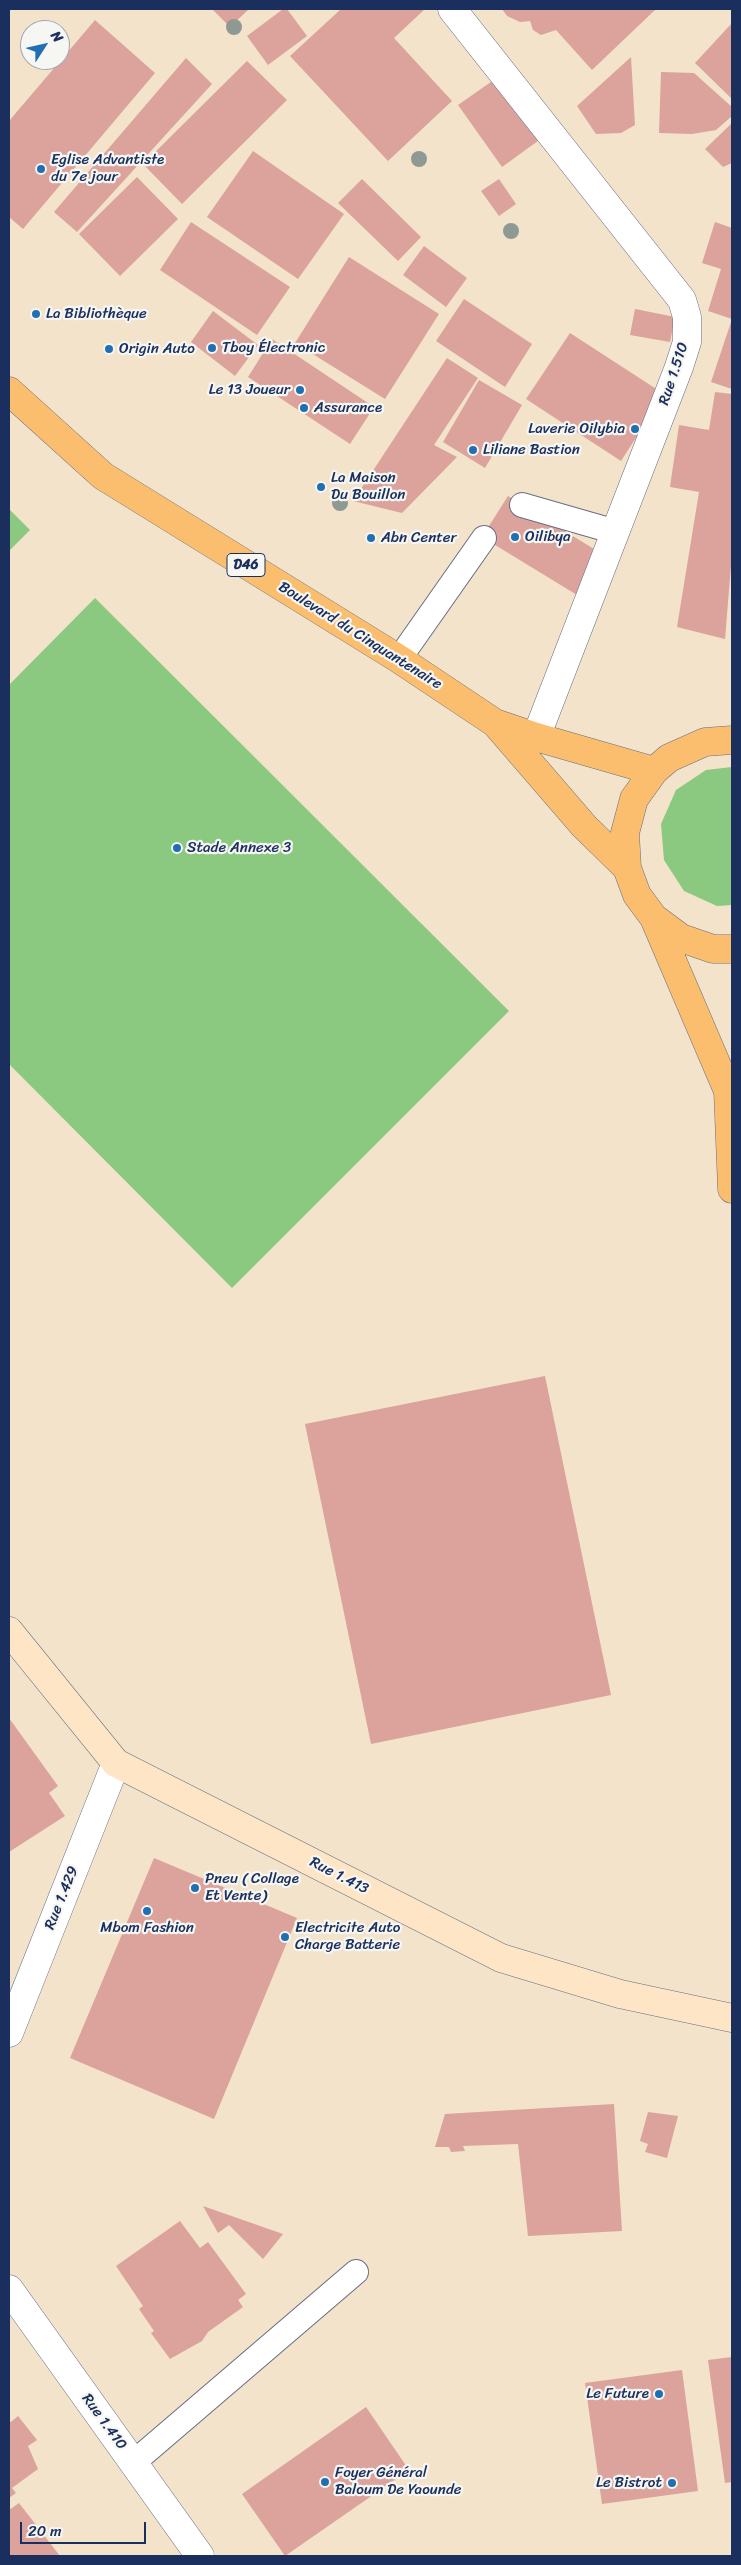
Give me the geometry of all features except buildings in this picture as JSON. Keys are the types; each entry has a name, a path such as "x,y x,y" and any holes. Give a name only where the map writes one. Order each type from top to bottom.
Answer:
{"main road":[{"name":"Boulevard du Cinquantenaire","path":"9,391 102,476 399,659 495,723"},
{"name":"D46","path":"495,723 536,737 654,771"},
{"name":"D46","path":"495,723 584,826 627,868"},
{"path":"732,740 705,742 686,748 669,758 654,771 634,799 625,833 627,868 637,895 654,918 730,1084 732,1189"},
{"path":"654,918 681,938 713,949 732,949"}],"street":[{"name":"Rue 1.510","path":"452,9 682,300 687,317 687,342 679,368 536,737"},
{"name":"Rue 1.413","path":"9,1630 116,1763 501,1958 620,1994 732,2018"},
{"name":"Rue 1.429","path":"9,2033 116,1763"},
{"name":"Rue 1.410","path":"9,2289 200,2556"}],"lane":[{"path":"522,504 616,532"},
{"path":"399,659 484,538"},
{"path":"133,2462 356,2272"}],"green space":[{"path":"9,509 30,530 9,551"},
{"name":"Stade Annexe 3","path":"95,598 509,1011 232,1288 9,1064 9,685"},
{"path":"732,767 732,905 717,906 684,891 664,860 661,824 676,790 706,770"}],"place":[{"name":"Eglise Advantiste du 7e jour","path":"41,169"},
{"name":"La Bibliothèque","path":"36,314"},
{"name":"Tboy Électronic","path":"212,348"},
{"name":"Origin Auto","path":"109,349"},
{"name":"Le 13 Joueur","path":"300,390"},
{"name":"Assurance","path":"304,408"},
{"name":"Laverie Oilybia","path":"635,429"},
{"name":"Liliane Bastion","path":"473,450"},
{"name":"La Maison Du Bouillon","path":"321,487"},
{"name":"Oilibya","path":"515,537"},
{"name":"Abn Center","path":"371,538"},
{"name":"Stade Annexe 3","path":"177,848"},
{"name":"Pneu ( Collage Et Vente)","path":"195,1888"},
{"name":"Mbom Fashion","path":"147,1911"},
{"name":"Electricite Auto Charge Batterie","path":"285,1937"},
{"name":"Le Future","path":"659,2394"},
{"name":"Foyer Général Baloum De Yaounde","path":"325,2482"},
{"name":"Le Bistrot","path":"672,2483"}]}
